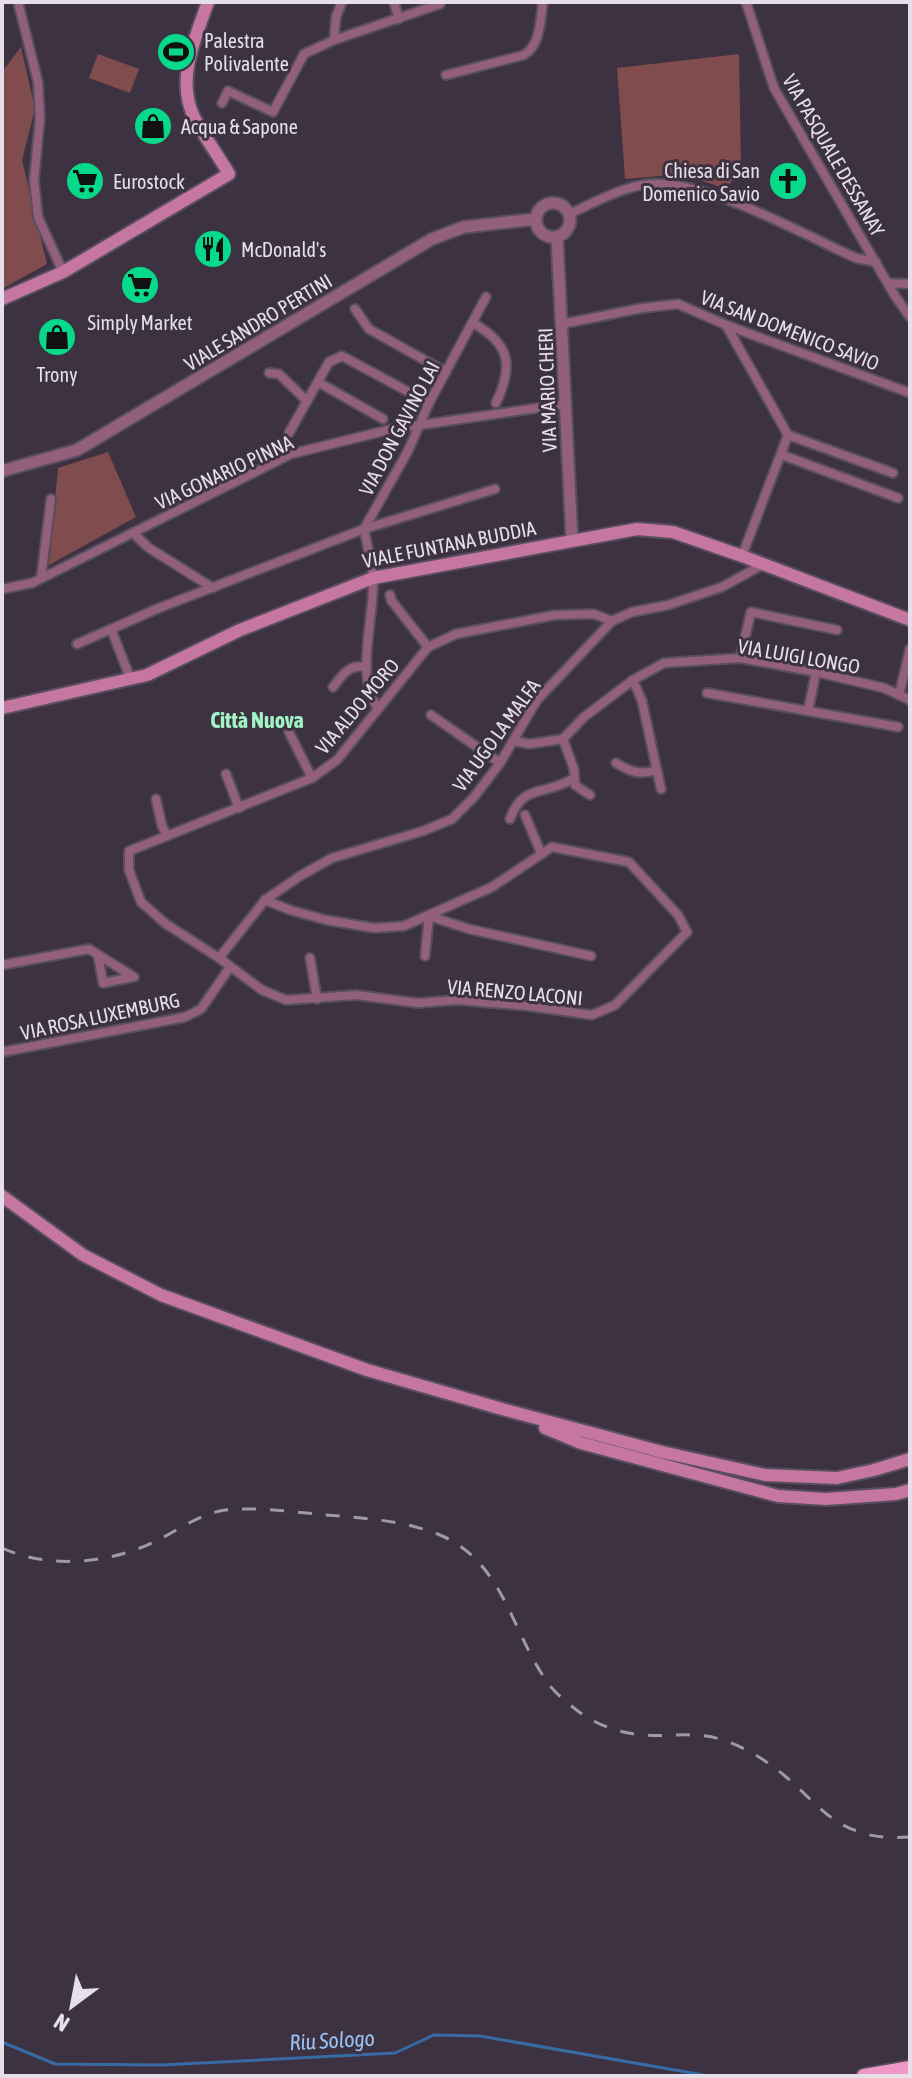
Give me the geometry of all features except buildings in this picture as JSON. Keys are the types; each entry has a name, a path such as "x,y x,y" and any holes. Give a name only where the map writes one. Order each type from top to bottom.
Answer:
{"highway":[{"path":"864,2076 910,2068"}],"main road":[{"path":"2,299 63,272 229,174 195,118 186,86 192,48 208,2"},
{"name":"VIALE FUNTANA BUDDIA","path":"2,708 147,675 240,630 373,578 637,529 661,530 742,556 910,620"},
{"path":"2,1196 83,1255 161,1295 367,1370 662,1452 765,1475 837,1478 910,1459"},
{"path":"502,1409 581,1443 778,1496 826,1499 896,1494 910,1490"}],"street":[{"path":"18,2 38,82 40,118 34,180 38,217 63,272"},
{"path":"334,40 336,17 342,2"},
{"path":"394,2 399,19"},
{"path":"446,75 524,55 536,43 543,2"},
{"name":"VIA PASQUALE DESSANAY","path":"746,2 774,88 910,317"},
{"path":"222,103 228,91 273,112 304,54 334,40 440,4"},
{"path":"569,214 649,184 682,188 728,199 856,258 876,262"},
{"path":"551,203 564,206 569,214 569,229 557,237 548,237 540,232 536,219 539,210 551,203"},
{"name":"VIALE SANDRO PERTINI","path":"2,471 77,450 432,239 464,227 536,219"},
{"name":"VIA MARIO CHERI","path":"557,237 572,540"},
{"path":"888,283 910,284"},
{"name":"VIA DON GAVINO LAI","path":"364,529 408,451 429,403 486,297"},
{"name":"VIA SAN DOMENICO SAVIO","path":"562,324 678,304 726,325 910,393"},
{"path":"355,309 369,329 446,372"},
{"path":"473,323 489,332 505,353 508,376 496,403"},
{"path":"726,325 788,435 893,473"},
{"path":"289,433 329,362 342,356 429,403"},
{"path":"269,373 279,374 307,401"},
{"path":"318,382 383,419"},
{"name":"VIA GONARIO PINNA","path":"2,589 41,578 291,454 392,429 565,404"},
{"path":"742,556 788,435"},
{"path":"782,455 898,498"},
{"path":"77,644 364,529 495,489"},
{"path":"41,578 51,499"},
{"path":"364,529 373,578 366,667 371,700 378,708"},
{"path":"133,533 149,548 213,588"},
{"name":"VIA UGO LA MALFA","path":"219,958 265,900 300,876 332,858 423,831 452,819 500,763 537,700 612,621 632,612 668,605 722,587 764,564"},
{"path":"390,595 428,647"},
{"path":"740,658 751,612 837,630"},
{"name":"VIA ALDO MORO","path":"219,958 166,924 141,902 129,870 129,851 312,778 337,760 428,647 456,634 555,615 594,614 612,621"},
{"path":"111,629 131,680"},
{"path":"899,695 910,649"},
{"name":"VIA LUIGI LONGO","path":"563,739 584,717 633,680 664,663 740,658 884,688 910,700"},
{"path":"333,687 349,669 366,667"},
{"path":"808,711 816,672"},
{"path":"633,680 642,701 661,789"},
{"path":"707,693 898,727"},
{"path":"431,715 500,763"},
{"path":"289,732 312,778"},
{"path":"514,741 529,744 563,739 574,769 575,785 590,795"},
{"path":"616,763 634,773 657,770"},
{"path":"226,774 239,808"},
{"path":"510,819 515,803 524,796 574,778"},
{"path":"156,799 167,836"},
{"path":"265,900 314,917 374,928 404,926 492,887 541,853 525,815"},
{"name":"VIA RENZO LACONI","path":"317,999 356,995 418,1003 457,1000 592,1015 615,1005 687,932 678,915 629,862 564,847 552,847 541,853"},
{"path":"452,904 453,917 461,926"},
{"path":"429,916 591,956"},
{"name":"VIA RENZO LACONI","path":"425,956 429,916"},
{"path":"2,965 89,949 134,977 103,983 98,955"},
{"path":"219,958 262,990 286,1000 317,999 310,958"},
{"name":"VIA ROSA LUXEMBURG","path":"2,1052 185,1017 201,1009 230,967"}],"shaded area":[{"path":"21,47 35,109 22,160 47,264 2,289 2,72"},
{"path":"98,54 139,69 130,93 89,78"},
{"path":"739,54 741,168 726,189 682,174 625,179 617,68"},
{"path":"108,452 136,517 49,565 58,468"}],"waterway":[{"name":"Riu Sologo","path":"2,2042 55,2064 162,2065 395,2053 434,2035 480,2036 709,2076"}],"railway":[{"path":"2,1548 39,1559 98,1559 154,1542 206,1515 236,1509 363,1518 425,1530 461,1547 479,1562 493,1580 548,1683 581,1714 626,1733 704,1736 732,1743 771,1765 828,1815 847,1827 877,1836 910,1837"}],"place":[{"name":"Palestra Polivalente","path":"176,52"},
{"name":"Acqua & Sapone","path":"153,126"},
{"name":"Eurostock","path":"85,181"},
{"name":"Chiesa di San Domenico Savio","path":"788,181"},
{"name":"McDonald's","path":"213,249"},
{"name":"Simply Market","path":"140,285"},
{"name":"Trony","path":"57,337"}],"district":[{"name":"Città Nuova","path":"257,720"}]}
